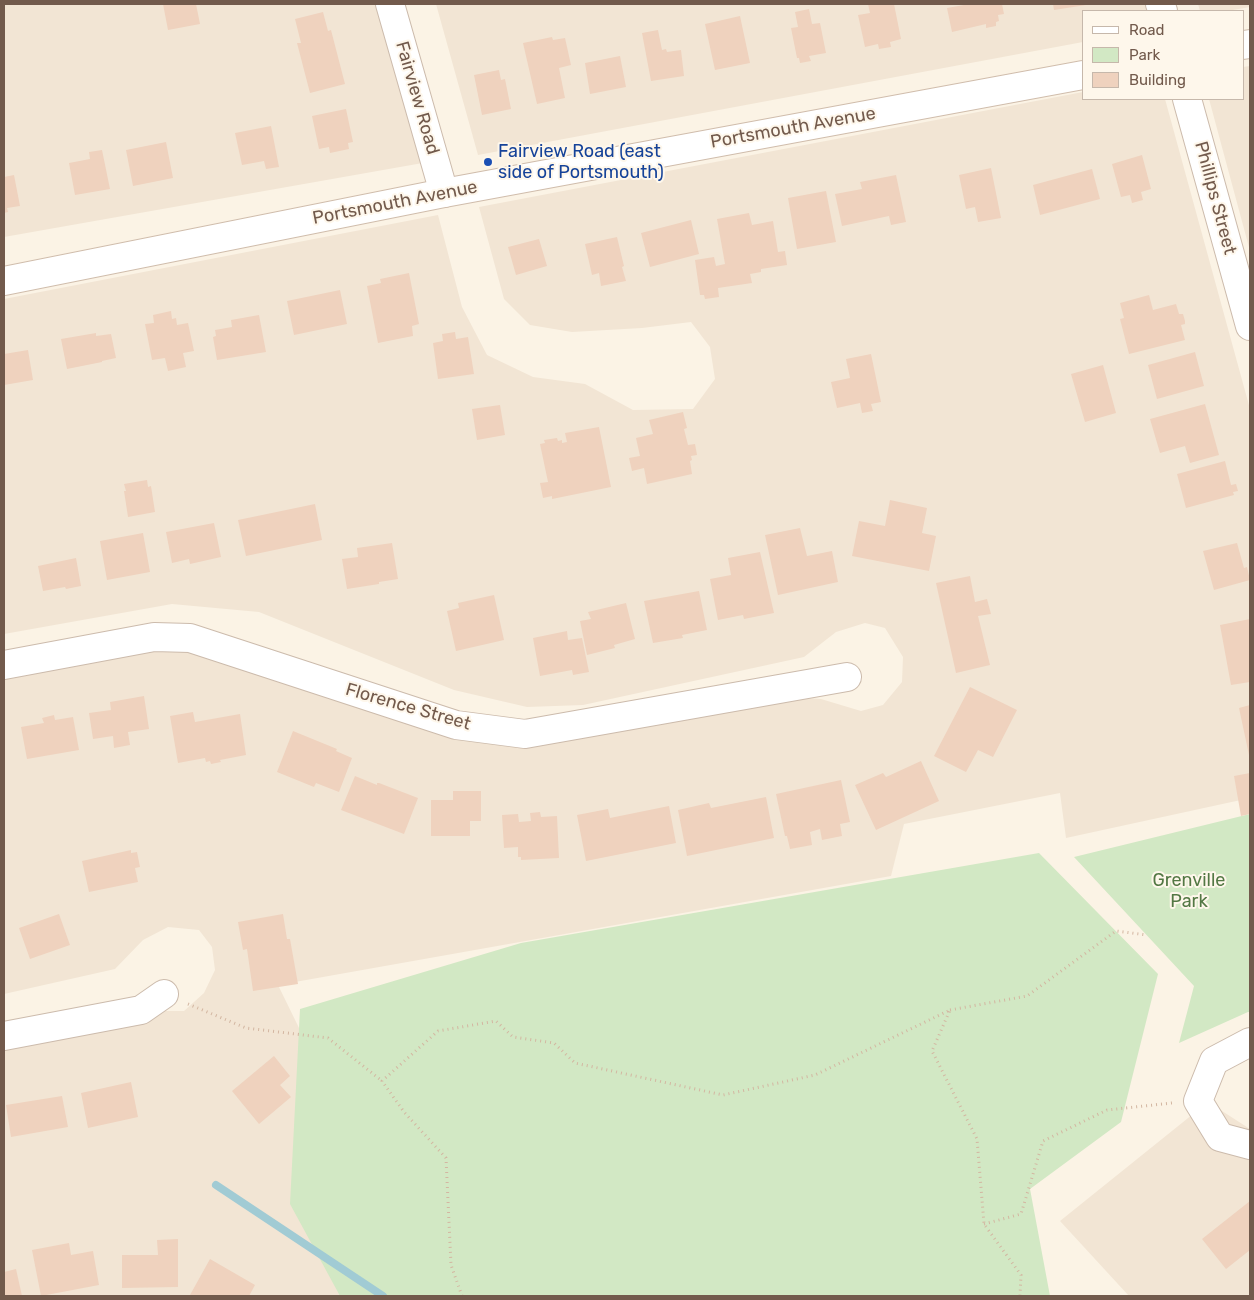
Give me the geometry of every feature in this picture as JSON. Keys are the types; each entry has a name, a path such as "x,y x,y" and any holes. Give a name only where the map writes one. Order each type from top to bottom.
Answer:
{"street":[{"name":"Fairview Road","path":"390,4 444,193"},
{"name":"Portsmouth Avenue","path":"4,281 444,193 1082,75"},
{"name":"Phillips Street","path":"1188,100 1250,326"},
{"name":"Florence Street","path":"4,665 154,637 190,638 456,725 526,734 847,677"},
{"path":"4,1036 140,1010 164,994"},
{"path":"1250,1042 1214,1061 1198,1101 1220,1137 1250,1145"}],"path":[{"path":"382,1081 438,1031 496,1021 513,1037 554,1043 575,1063 723,1095 815,1075 950,1010 1027,996 1116,930 1147,935"},
{"path":"164,994 246,1028 328,1038 382,1081 404,1112 446,1158 451,1265 462,1296"},
{"path":"950,1010 932,1051 976,1140 984,1224 1021,1275 1020,1296"},
{"path":"984,1224 1021,1214 1043,1141 1107,1110 1198,1101"}],"shaded area":[{"path":"4,4 391,4 434,161 4,237"},
{"path":"436,4 1153,4 1155,10 1082,10 1082,42 478,155"},
{"path":"1198,4 1250,4 1250,7 1233,10 1200,10"},
{"path":"1250,66 1250,251 1209,100 1244,100 1244,67"},
{"path":"1082,92 1082,100 1165,100 1250,409 1250,798 1066,838 1060,793 904,824 891,876 278,985 430,1296 4,1296 4,1033 153,1011 184,1011 204,993 215,970 212,947 199,930 168,927 143,940 115,969 4,994 4,671 170,643 477,736 791,697 821,699 861,711 883,705 902,682 903,657 885,628 865,623 836,632 804,657 583,705 527,707 454,690 259,612 172,604 4,634 4,299 438,215 462,307 487,355 533,377 585,384 633,410 693,409 715,379 710,347 691,322 642,328 572,332 530,325 504,299 479,207"},
{"path":"1208,1102 1250,1129 1250,1296 1129,1296 1060,1221"}],"green space":[{"name":"Grenville Park","path":"1250,814 1250,1012 1179,1043 1194,986 1074,857"},
{"path":"1039,853 1158,974 1121,1122 1030,1189 1050,1296 340,1296 290,1204 300,1009 521,943"}],"building":[{"path":"163,4 196,4 200,24 168,30"},
{"path":"868,4 894,4 901,39 890,42 891,47 879,49 878,44 865,47 858,15 870,13"},
{"path":"964,4 1002,4 1004,14 998,15 999,21 996,22 996,26 986,28 986,24 952,32 947,8"},
{"path":"1053,4 1086,4 1086,5 1054,10"},
{"path":"809,9 812,24 820,23 826,53 809,56 811,61 800,63 799,58 797,58 791,28 798,27 795,12"},
{"path":"323,12 328,31 331,30 345,84 310,93 297,43 301,43 295,19"},
{"path":"740,16 750,63 715,70 705,24"},
{"path":"658,30 662,50 666,49 667,52 681,50 684,76 651,81 642,33"},
{"path":"552,37 553,40 565,38 571,65 559,68 565,98 537,104 523,43"},
{"path":"620,56 626,87 590,94 585,63"},
{"path":"499,70 501,80 505,79 511,109 482,115 474,75"},
{"path":"346,109 353,142 348,143 349,149 330,153 329,147 319,149 312,116"},
{"path":"271,126 279,167 266,169 264,161 242,165 235,133"},
{"path":"166,142 173,178 133,186 126,150"},
{"path":"102,150 110,189 75,195 69,163 90,159 89,152"},
{"path":"1142,155 1151,189 1141,192 1143,200 1132,203 1130,195 1121,197 1112,164"},
{"path":"991,168 1001,218 978,222 975,207 966,209 959,175"},
{"path":"1092,169 1100,199 1040,215 1033,185"},
{"path":"14,175 20,206 7,208 8,212 4,213 4,177"},
{"path":"896,175 906,222 891,225 889,216 842,226 835,194 862,189 860,182"},
{"path":"826,191 836,242 797,249 788,198"},
{"path":"749,213 752,225 773,221 778,252 785,251 787,265 761,269 761,272 750,274 752,283 718,288 719,297 705,299 704,295 700,295 695,260 714,257 716,266 725,264 717,219"},
{"path":"691,220 699,254 650,267 641,233"},
{"path":"617,237 626,281 601,286 599,273 592,275 585,244"},
{"path":"539,239 547,266 516,275 508,247"},
{"path":"409,273 419,324 412,326 413,336 378,343 367,286 381,283 380,279"},
{"path":"340,290 347,324 294,335 287,301"},
{"path":"1149,295 1153,310 1176,304 1179,314 1183,314 1185,321 1185,324 1181,325 1185,340 1129,354 1120,319 1124,318 1120,303"},
{"path":"171,311 172,319 176,318 177,325 188,323 194,351 183,353 186,367 168,371 165,358 152,360 145,324 154,323 153,315"},
{"path":"259,315 266,352 217,360 213,337 216,336 215,330 232,327 231,320"},
{"path":"455,332 456,339 468,337 474,374 438,379 433,343 443,341 442,334"},
{"path":"96,333 96,336 111,334 116,358 67,369 61,339"},
{"path":"28,350 33,380 4,385 4,354"},
{"path":"1195,352 1204,386 1157,399 1148,365"},
{"path":"871,354 881,402 871,404 873,411 862,413 860,403 837,408 831,382 850,378 846,359"},
{"path":"1103,365 1116,413 1085,422 1071,374"},
{"path":"1205,404 1219,455 1190,463 1185,446 1160,453 1150,419"},
{"path":"500,405 505,435 477,440 472,409"},
{"path":"683,412 687,428 684,429 688,445 695,444 697,455 691,456 692,474 647,484 644,468 632,471 629,458 640,456 636,438 653,434 649,420"},
{"path":"599,427 611,487 552,499 552,496 543,498 540,483 548,482 540,444 545,443 544,440 557,438 558,441 562,440 562,443 567,442 565,433"},
{"path":"1225,461 1231,485 1236,484 1238,491 1233,492 1234,495 1186,508 1177,474"},
{"path":"147,480 148,487 151,486 155,512 128,517 124,484"},
{"path":"890,500 927,508 922,533 936,536 929,571 852,556 859,521 885,526"},
{"path":"315,504 322,540 246,556 238,520"},
{"path":"214,523 221,557 190,564 189,559 172,563 166,532"},
{"path":"800,528 807,556 832,551 838,582 778,595 765,535"},
{"path":"143,533 150,572 107,580 100,541"},
{"path":"392,543 398,579 347,589 342,559 358,557 357,548"},
{"path":"1237,543 1244,568 1247,567 1250,580 1214,590 1203,551"},
{"path":"760,552 774,613 744,619 743,615 718,620 710,579 731,575 728,558"},
{"path":"76,558 81,586 43,591 38,566"},
{"path":"970,576 975,602 987,599 991,614 978,616 990,665 956,673 936,583"},
{"path":"699,591 707,630 682,635 683,638 653,643 644,601"},
{"path":"494,595 504,640 456,651 447,611 459,608 458,603"},
{"path":"626,603 635,639 614,645 615,648 587,655 580,621 591,619 588,612"},
{"path":"1250,619 1250,682 1231,685 1220,625"},
{"path":"567,631 568,640 582,638 589,672 573,675 572,670 540,676 533,638"},
{"path":"970,687 1017,710 993,757 978,750 966,772 934,756"},
{"path":"144,696 149,729 128,732 130,745 114,748 113,736 93,739 89,713 111,710 110,702"},
{"path":"1250,705 1250,754 1249,755 1239,708"},
{"path":"193,712 195,722 240,714 246,755 220,760 221,762 211,764 210,761 206,762 205,758 178,763 170,716"},
{"path":"54,715 55,720 73,717 79,750 27,759 21,727 44,723 42,718"},
{"path":"293,731 337,749 336,751 352,758 339,792 316,783 314,787 277,772"},
{"path":"921,761 939,801 876,830 855,785 883,773 886,777"},
{"path":"1250,773 1250,814 1241,816 1234,776"},
{"path":"355,776 418,798 404,834 341,810"},
{"path":"841,780 850,822 840,824 842,836 822,840 820,829 810,832 812,845 790,849 787,836 785,836 776,794"},
{"path":"453,791 481,791 481,821 470,821 470,836 431,836 431,800 453,800"},
{"path":"766,797 774,838 687,856 678,810 709,803 711,808"},
{"path":"669,806 676,843 586,861 577,815 608,809 610,818"},
{"path":"540,812 541,817 557,816 559,858 521,860 521,857 518,857 518,847 504,848 502,815 518,814 519,822 531,821 530,813"},
{"path":"131,850 131,853 137,852 140,867 135,868 138,882 89,892 82,861"},
{"path":"59,914 70,945 30,959 19,928"},
{"path":"283,914 287,939 290,939 298,984 253,991 247,949 243,950 238,922"},
{"path":"274,1056 290,1076 280,1085 291,1097 259,1124 232,1091"},
{"path":"131,1082 138,1117 88,1128 81,1093"},
{"path":"62,1096 68,1127 11,1137 6,1105"},
{"path":"1250,1201 1250,1250 1226,1269 1202,1239"},
{"path":"178,1239 178,1287 122,1288 122,1255 158,1255 157,1240"},
{"path":"69,1243 71,1255 93,1251 99,1285 41,1296 32,1250"},
{"path":"210,1259 255,1285 249,1296 190,1295"},
{"path":"16,1269 22,1296 4,1296 4,1272"}],"waterway":[{"path":"216,1185 383,1296"}],"place":[{"name":"Fairview Road (east side of Portsmouth)","path":"488,162"}]}
